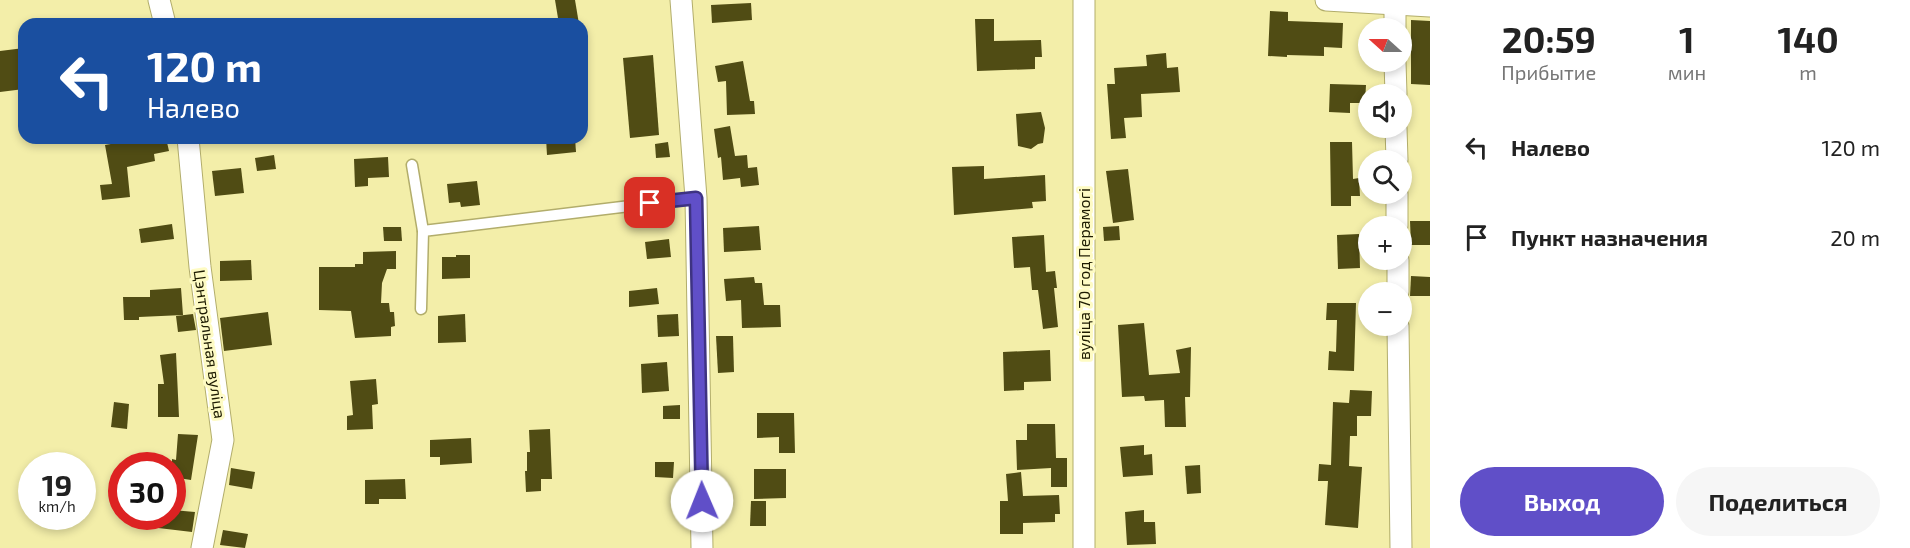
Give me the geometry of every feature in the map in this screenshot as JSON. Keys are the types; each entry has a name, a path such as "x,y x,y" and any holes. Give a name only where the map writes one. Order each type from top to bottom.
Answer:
{"street":[{"path":"159,0 164,18"},
{"path":"681,0 696,198 702,548"},
{"name":"вуліца 70 год Перамогі","path":"1084,0 1084,548"},
{"path":"1326,0 1430,6"},
{"path":"1395,3 1395,18"},
{"name":"Цэнтральная вуліца","path":"189,144 200,267 223,440 202,548"},
{"path":"1398,336 1401,548"}],"lane":[{"path":"412,165 423,231 421,309"},
{"path":"423,231 696,198"}],"building":[{"path":"555,0 575,0 578,18 558,18"},
{"path":"751,3 752,20 712,23 711,5"},
{"path":"1270,11 1288,12 1288,21 1343,23 1342,48 1324,47 1324,56 1268,56"},
{"path":"975,19 994,19 994,41 1041,40 1042,57 1035,57 1035,69 977,71"},
{"path":"1412,20 1430,21 1430,85 1411,84"},
{"path":"18,49 18,90 0,92 0,51"},
{"path":"1166,53 1167,68 1178,67 1180,92 1141,94 1142,117 1124,118 1126,138 1111,139 1107,84 1115,84 1114,68 1147,66 1146,55"},
{"path":"653,55 659,135 630,138 623,58"},
{"path":"743,61 750,101 754,101 755,114 727,115 726,81 718,82 715,66"},
{"path":"1330,84 1358,85 1358,103 1350,103 1350,113 1329,112"},
{"path":"1041,112 1045,128 1043,143 1031,149 1018,146 1016,114"},
{"path":"730,126 735,156 747,155 748,168 757,167 759,185 741,187 740,178 723,180 721,157 718,158 714,129"},
{"path":"668,142 670,157 656,158 655,144"},
{"path":"1330,142 1352,142 1353,179 1358,178 1358,196 1351,196 1351,206 1331,206"},
{"path":"167,144 169,151 154,154 155,161 127,167 130,197 102,200 100,185 112,184 105,145"},
{"path":"546,144 575,144 576,152 547,155"},
{"path":"274,155 276,169 257,171 255,158"},
{"path":"388,157 389,177 368,178 368,186 355,187 354,159"},
{"path":"984,166 984,179 1045,175 1046,201 1032,202 1033,208 954,215 952,167"},
{"path":"241,168 244,193 215,196 212,171"},
{"path":"1128,169 1134,220 1113,223 1106,171"},
{"path":"477,181 480,205 461,207 460,202 449,203 447,184"},
{"path":"1412,221 1430,221 1430,245 1412,245"},
{"path":"172,224 174,239 141,243 139,229"},
{"path":"759,226 761,250 724,252 723,228"},
{"path":"1119,226 1120,240 1104,241 1103,227"},
{"path":"383,227 401,227 402,241 384,241"},
{"path":"1358,234 1358,268 1338,269 1337,235"},
{"path":"1044,235 1046,272 1055,271 1057,288 1054,288 1058,327 1043,329 1038,290 1032,290 1030,267 1014,268 1012,237"},
{"path":"669,239 671,257 647,259 645,242"},
{"path":"396,251 396,269 387,269 382,283 381,303 389,303 390,312 394,312 395,326 391,327 391,336 355,338 351,311 319,310 319,267 355,267 355,264 363,264 363,252"},
{"path":"456,255 470,255 470,278 442,279 442,257 456,257"},
{"path":"251,260 252,280 220,281 220,261"},
{"path":"1411,276 1430,277 1430,296 1412,296"},
{"path":"754,277 755,283 762,283 764,305 780,305 781,327 742,328 741,300 726,301 724,279"},
{"path":"181,288 183,315 124,320 123,297 150,297 150,290"},
{"path":"657,288 659,304 629,307 629,291"},
{"path":"1327,303 1356,303 1354,371 1328,370 1329,351 1336,352 1337,320 1326,320"},
{"path":"268,312 272,345 224,351 220,318"},
{"path":"193,314 196,330 178,332 176,316"},
{"path":"465,314 466,342 438,343 438,316"},
{"path":"678,314 679,336 658,337 657,315"},
{"path":"1144,323 1149,375 1180,373 1176,350 1191,347 1190,397 1185,397 1186,427 1165,427 1164,400 1145,401 1144,396 1122,397 1118,325"},
{"path":"716,336 733,336 734,372 718,373"},
{"path":"1050,350 1051,381 1024,382 1024,390 1004,391 1003,352"},
{"path":"176,353 179,417 158,417 158,384 164,384 160,355"},
{"path":"667,362 669,391 642,393 641,364"},
{"path":"376,379 378,404 372,405 373,429 347,430 347,416 353,415 350,381"},
{"path":"1350,390 1372,391 1371,416 1357,416 1357,436 1350,436 1349,466 1362,467 1358,528 1325,525 1328,481 1318,481 1319,464 1331,465 1333,402 1349,403"},
{"path":"114,402 129,404 127,429 111,427"},
{"path":"680,405 680,419 663,419 663,406"},
{"path":"757,413 794,413 795,453 779,453 779,437 757,438"},
{"path":"1027,424 1055,424 1056,458 1067,458 1067,487 1051,487 1051,468 1017,470 1016,440 1027,440"},
{"path":"550,429 552,479 541,479 541,491 526,492 525,471 527,471 527,452 530,452 529,430"},
{"path":"178,434 198,435 191,480 186,479 186,452 177,452"},
{"path":"471,438 472,463 440,465 440,457 430,457 430,440"},
{"path":"1144,445 1144,455 1152,454 1153,475 1123,477 1120,447"},
{"path":"655,462 674,462 673,478 655,477"},
{"path":"1200,465 1201,493 1187,494 1185,466"},
{"path":"231,468 255,472 252,489 229,485"},
{"path":"754,469 786,469 786,498 754,499"},
{"path":"1021,472 1023,496 1059,495 1060,514 1055,514 1055,522 1023,523 1023,534 1000,534 1000,501 1008,501 1006,474"},
{"path":"405,479 406,499 379,499 379,504 365,504 365,480"},
{"path":"751,501 766,501 766,526 750,526"},
{"path":"1144,510 1144,522 1155,522 1156,544 1127,545 1125,512"},
{"path":"186,511 195,512 192,532 175,530 186,530"},
{"path":"223,530 248,534 245,548 220,545"}],"route":[{"path":"650,203 696,198 702,501"}]}
